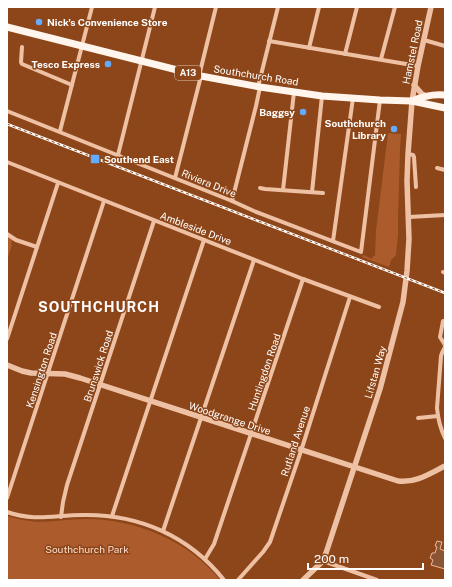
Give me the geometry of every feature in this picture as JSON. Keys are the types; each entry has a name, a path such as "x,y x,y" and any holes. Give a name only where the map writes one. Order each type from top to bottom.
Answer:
{"main road":[{"name":"Southchurch Road","path":"7,28 200,76 259,87 322,96 412,101"},
{"name":"A13","path":"412,101 426,96 445,95"},
{"name":"A13","path":"412,101 445,108"}],"street":[{"path":"60,132 92,7"},
{"path":"118,155 154,7"},
{"path":"175,178 216,7"},
{"path":"232,201 256,106 269,41 278,7"},
{"path":"309,48 319,7"},
{"path":"345,54 357,7"},
{"path":"381,59 395,7"},
{"name":"Hamstel Road","path":"412,101 414,85 431,7"},
{"path":"424,40 445,46"},
{"path":"269,41 418,66"},
{"path":"22,48 22,64 72,85"},
{"path":"414,85 422,94 426,96"},
{"path":"283,190 294,92"},
{"path":"312,192 322,96"},
{"path":"333,242 353,98"},
{"name":"Riviera Drive","path":"7,111 254,211 361,252 380,100"},
{"name":"Lifstan Way","path":"303,580 323,561 380,389 403,302 409,239 408,154 412,101"},
{"name":"Lifstan Way","path":"408,154 413,155 414,157 416,187"},
{"name":"Ambleside Drive","path":"7,162 254,260 379,307"},
{"path":"437,168 445,170"},
{"path":"7,339 58,183"},
{"path":"260,188 323,193"},
{"name":"Kensington Road","path":"7,498 104,201"},
{"path":"409,217 445,215"},
{"name":"Brunswick Road","path":"61,517 67,485 154,221"},
{"path":"7,234 16,240 37,247"},
{"path":"112,516 204,240"},
{"path":"162,532 254,260"},
{"name":"Huntingdon Road","path":"205,559 214,544 304,279"},
{"name":"Rutland Avenue","path":"238,580 261,555 270,542 350,297"},
{"path":"445,321 443,321 440,337 445,346 441,356 437,408 441,431 445,438"},
{"name":"Woodgrange Drive","path":"7,365 26,372 70,375 354,468 403,482 414,481 445,466"},
{"path":"418,418 438,416"},
{"path":"7,512 19,516 30,517 46,518 83,515 112,516 132,520 147,525 191,547 205,559 224,580"},
{"path":"323,561 377,580"}],"green space":[{"path":"388,133 401,134 398,235 396,255 391,260 389,267 362,257 363,255 372,259 373,256 375,256 376,231"},
{"path":"7,236 13,239 7,260"},
{"name":"Southchurch Park","path":"7,516 37,522 80,519 105,520 142,528 160,535 193,554 220,580 7,580"}],"shaded area":[{"path":"437,541 442,542 440,549 445,551 445,569 431,565 433,560 430,558 432,553 435,553"}],"railway":[{"path":"7,124 445,293"}],"place":[{"name":"Nick's Convenience Store","path":"39,22"},
{"name":"Tesco Express","path":"108,64"},
{"name":"Baggsy","path":"303,112"},
{"name":"Southchurch Library","path":"394,129"},
{"name":"Southend East","path":"95,159"}],"district":[{"name":"SOUTHCHURCH","path":"99,307"}]}
